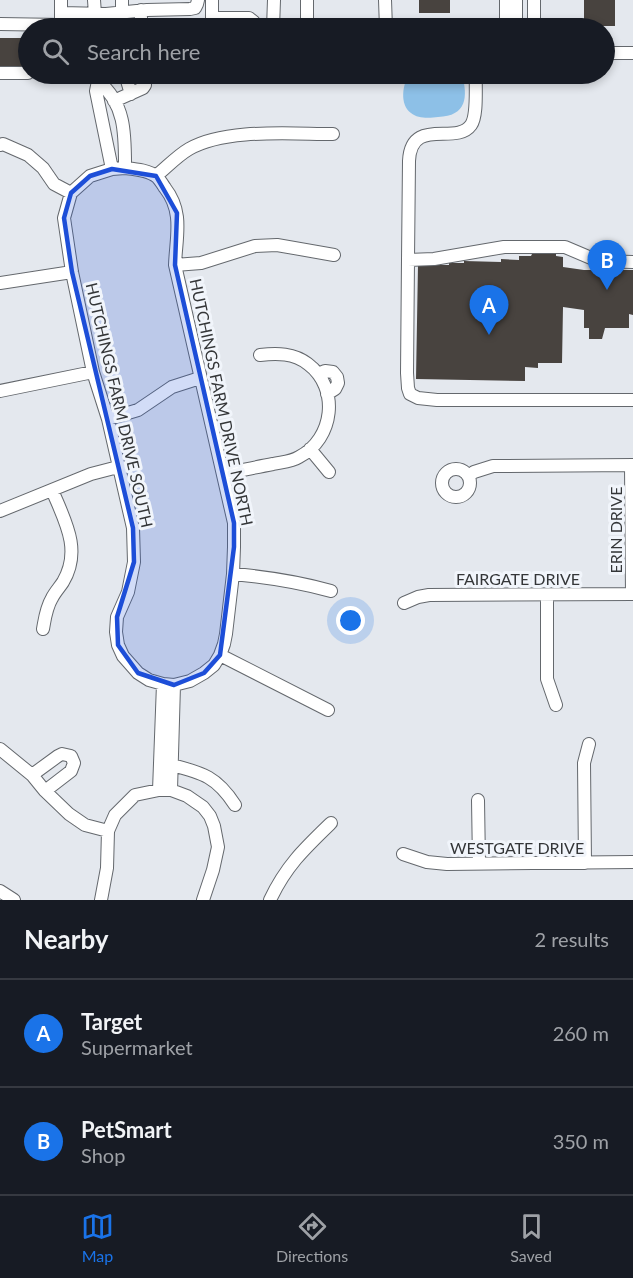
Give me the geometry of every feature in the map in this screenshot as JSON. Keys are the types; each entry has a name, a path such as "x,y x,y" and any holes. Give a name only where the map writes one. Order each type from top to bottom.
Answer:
{"street":[{"path":"94,0 96,18"},
{"path":"46,18 106,14 122,6 141,10 190,9 195,8 198,0"},
{"path":"212,0 212,18"},
{"path":"273,18 274,0"},
{"path":"307,0 307,18"},
{"path":"385,0 386,18"},
{"path":"506,0 506,18"},
{"path":"516,0 516,18"},
{"path":"534,0 534,18"},
{"path":"141,10 141,18"},
{"path":"0,24 18,22"},
{"path":"615,53 633,53"},
{"path":"0,73 18,73"},
{"path":"96,84 112,169"},
{"path":"103,84 114,101 125,130 125,168"},
{"path":"128,84 131,94"},
{"path":"114,101 143,88 145,84"},
{"path":"476,84 473,122 470,127 455,133 427,135 412,145 410,153 407,373 410,394 418,398 436,400 633,400"},
{"path":"0,145 3,144 28,155 43,168 54,184 71,193 90,176 112,169 145,171 156,176 189,149 219,138 243,134 333,134"},
{"name":"HUTCHINGS FARM DRIVE NORTH","path":"156,176 173,198 177,213 175,265 234,523 233,574 226,634 220,655"},
{"name":"HUTCHINGS FARM DRIVE SOUTH","path":"71,193 64,218 72,272 93,372 108,419 133,528 132,577 117,617 118,645 123,656 138,673 149,680 169,684"},
{"path":"175,265 201,263 255,246 277,245 334,255"},
{"path":"408,260 434,259 504,247 553,247 573,250 598,261 633,262"},
{"path":"0,283 72,272"},
{"path":"223,474 300,457 319,441 328,423 330,411 324,384 308,364 280,353 260,355"},
{"path":"0,391 93,372"},
{"path":"108,419 138,410 172,387 200,378"},
{"path":"310,449 329,472"},
{"path":"469,476 493,466 632,465"},
{"name":"ERIN DRIVE","path":"632,465 633,594"},
{"path":"0,511 91,474 118,467"},
{"path":"42,629 52,596 62,583 69,568 72,549 69,530 52,490"},
{"path":"233,574 304,583 331,591"},
{"name":"FAIRGATE DRIVE","path":"404,603 429,595 633,594"},
{"path":"547,595 547,679 556,705"},
{"path":"169,684 190,681 214,665 220,655 328,710"},
{"path":"165,790 172,765 169,684"},
{"path":"165,790 169,684"},
{"path":"585,863 584,763 589,744"},
{"path":"0,748 32,775 69,814 85,825 108,831"},
{"path":"32,775 62,754 71,756 74,763 71,771 45,791"},
{"path":"172,765 215,781 226,791 235,805"},
{"path":"101,900 108,831 115,815 135,795 165,790 187,796 203,807 214,826 218,846 203,900"},
{"path":"478,800 479,863"},
{"path":"270,900 295,858 331,823"},
{"name":"WESTGATE DRIVE","path":"403,854 435,863 633,862"},
{"path":"0,891 14,900"}],"highlighted area":[{"path":"112,169 156,176 177,213 175,265 234,523 234,547 220,655 204,673 174,685 138,673 118,645 117,617 134,562 133,528 72,272 64,218 71,193 90,176"}],"water":[{"path":"405,84 464,84 465,97 460,109 455,113 448,116 421,117 407,109"}],"building":[{"path":"419,0 450,0 450,13 419,13"},
{"path":"584,0 615,0 615,18 584,18"},
{"path":"0,38 18,38 18,67 0,67"},
{"path":"532,254 556,254 556,256 563,257 563,267 584,270 633,270 633,315 629,314 629,328 605,328 602,339 589,339 589,328 584,328 584,310 563,307 562,363 538,363 538,368 525,367 525,381 416,379 418,265 449,265 449,263 464,263 464,261 501,262 501,259 519,260 519,256 531,256"}],"place":[{"name":"PetSmart","path":"607,290"},
{"name":"Target","path":"489,335"}]}
